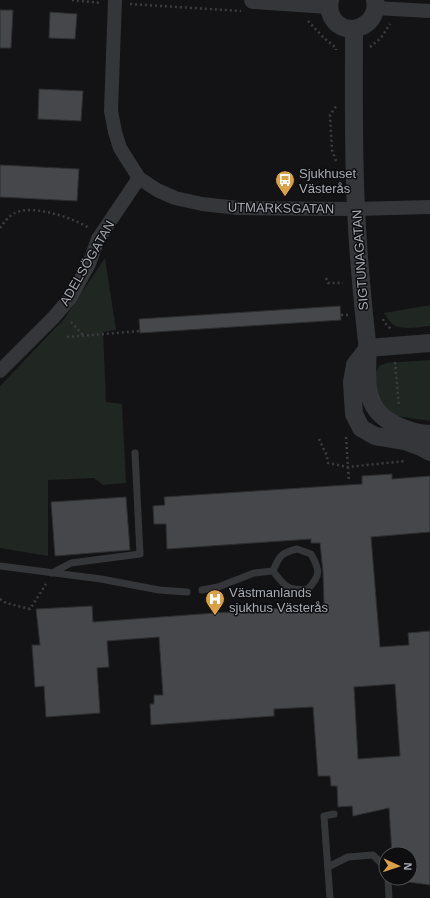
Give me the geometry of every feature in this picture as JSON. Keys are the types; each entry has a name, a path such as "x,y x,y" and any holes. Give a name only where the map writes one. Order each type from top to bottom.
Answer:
{"street":[{"path":"121,2 111,111 120,148 139,178"},
{"path":"248,5 329,3 332,18 338,25 345,28 354,29 367,24 372,17 375,4 430,11"},
{"name":"SIGTUNAGATAN","path":"354,29 356,209 368,348 368,386 372,402 385,420 402,428 422,434 430,434"},
{"name":"UTMARKSGATAN","path":"139,178 157,190 175,198 202,204 238,208 356,209 430,207"},
{"name":"ADELSÖGATAN","path":"0,371 54,317 70,297 89,264 98,239 139,178"},
{"path":"430,343 368,348 355,365 353,375 354,414 360,428 375,436 405,441 430,452"}],"lane":[{"path":"52,573 71,563 140,554 135,453"},
{"path":"297,549 312,554 318,566 316,579 308,589 296,590 283,585 273,571 278,558 286,551 297,549"},
{"path":"0,566 101,579 159,590 187,592"},
{"path":"202,590 218,587 254,573 273,571"},
{"path":"330,898 324,816 334,814"},
{"path":"328,867 348,857 373,855 378,860"},
{"path":"388,886 389,898"}],"path":[{"path":"121,2 248,5"},
{"path":"308,20 316,31 336,48 336,55"},
{"path":"337,104 330,115 332,150 338,166"},
{"path":"0,228 4,222 16,212 32,210 54,213 74,219 89,227 98,239"},
{"path":"342,275 343,289"},
{"path":"326,278 328,283 342,283"},
{"path":"345,309 345,315"},
{"path":"71,322 84,335"},
{"path":"67,337 140,331"},
{"path":"395,360 399,407"},
{"path":"346,434 349,482"},
{"path":"319,439 327,456 328,463 348,467 412,461"},
{"path":"0,599 6,603 30,609 52,573"}],"shaded area":[{"path":"105,258 116,330 103,332 106,402 122,404 126,483 103,485 94,478 48,480 48,556 0,548 0,386 64,319"},
{"path":"430,305 430,326 411,328 396,326 391,323 384,313"},
{"path":"430,360 430,421 396,416 387,410 379,399 375,374 379,366 386,363"}],"building":[{"path":"0,10 13,10 11,48 0,48"},
{"path":"50,12 77,14 75,39 49,38"},
{"path":"39,89 83,91 81,121 38,119"},
{"path":"0,165 79,169 77,201 0,197"},
{"path":"340,306 341,320 140,333 139,319"},
{"path":"392,474 392,479 430,476 430,532 371,537 380,647 409,645 408,633 430,631 430,885 418,883 418,846 391,846 389,808 353,816 352,806 338,807 337,786 331,786 330,776 318,776 313,707 274,709 274,716 151,725 150,704 154,704 154,695 163,695 159,637 107,641 109,667 97,668 100,713 46,717 44,686 35,687 32,645 40,645 36,609 92,606 93,622 324,605 320,543 311,543 311,539 167,549 166,524 154,524 153,506 165,505 164,497 362,484 362,476","holes":["395,684 400,756 358,759 354,687"]},
{"path":"126,497 130,550 55,556 51,502"}],"place":[{"name":"Sjukhuset Västerås","path":"285,197"},
{"name":"Västmanlands sjukhus Västerås","path":"215,616"}]}
